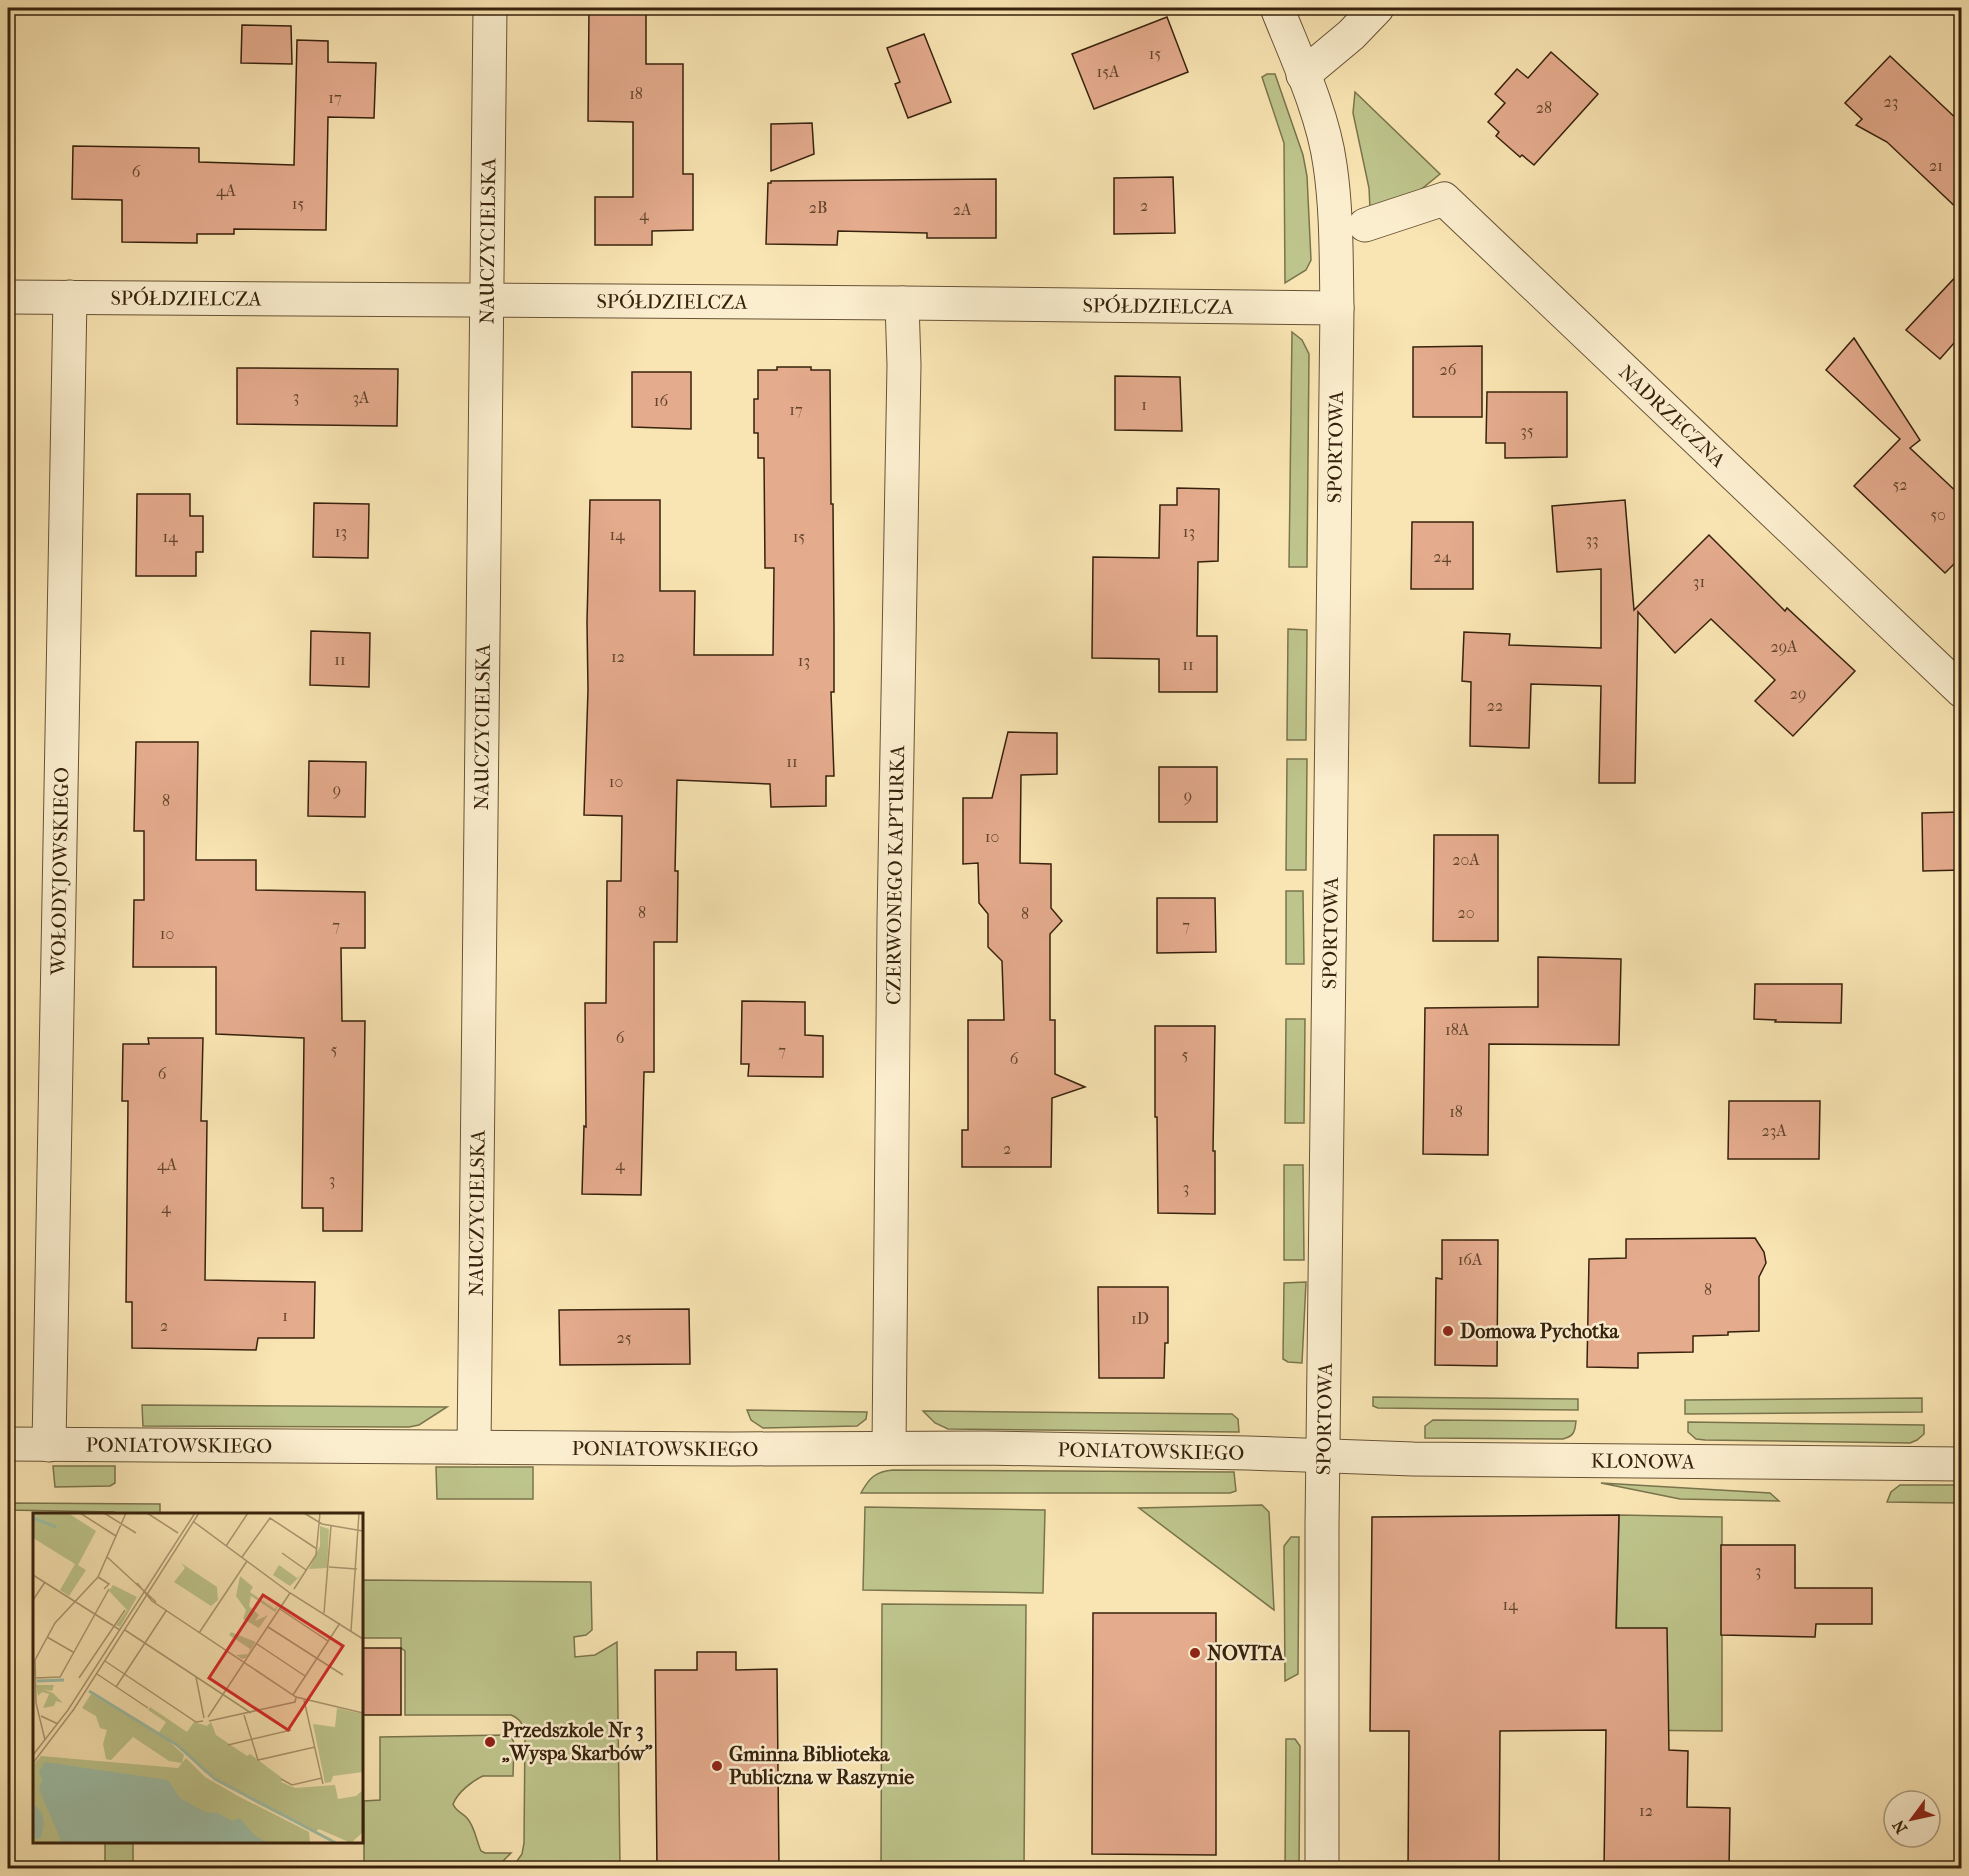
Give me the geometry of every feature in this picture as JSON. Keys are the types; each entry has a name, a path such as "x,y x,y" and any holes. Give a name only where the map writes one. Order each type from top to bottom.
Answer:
{"street":[{"name":"NAUCZYCIELSKA","path":"474,1447 490,8"},
{"name":"SPORTOWA","path":"1277,8 1317,112 1330,164 1336,232 1337,308 1323,1457 1322,1869"},
{"path":"1303,75 1351,35 1377,8"},
{"name":"NADRZECZNA","path":"1365,225 1444,199 1962,691"},
{"name":"SPÓŁDZIELCZA","path":"8,297 1337,308"},
{"name":"WOŁODYJOWSKIEGO","path":"50,1445 70,297"},
{"name":"CZERWONEGO KAPTURKA","path":"889,1448 894,919 904,365 902,303"},
{"name":"PONIATOWSKIEGO","path":"8,1444 889,1448 1248,1453 1323,1457"},
{"name":"KLONOWA","path":"1323,1457 1962,1464"}],"green space":[{"path":"1275,74 1303,155 1307,176 1311,260 1306,270 1285,283 1284,143 1262,77"},
{"path":"1355,92 1440,174 1414,195 1370,209 1369,188 1353,113"},
{"path":"1292,332 1302,340 1309,354 1307,567 1289,567"},
{"path":"1288,629 1307,630 1306,740 1287,740"},
{"path":"1287,759 1307,759 1306,870 1286,870"},
{"path":"1286,891 1303,891 1304,964 1286,964"},
{"path":"1286,1019 1305,1019 1304,1123 1285,1123"},
{"path":"1284,1165 1303,1165 1304,1260 1284,1260"},
{"path":"1306,1282 1302,1363 1288,1362 1283,1359 1284,1283"},
{"path":"1373,1397 1578,1399 1578,1410 1378,1408 1373,1406"},
{"path":"1922,1398 1922,1412 1685,1414 1685,1400"},
{"path":"142,1405 447,1407 419,1425 409,1427 143,1426"},
{"path":"747,1410 867,1412 866,1419 857,1426 763,1428 751,1420"},
{"path":"923,1411 1232,1414 1238,1419 1239,1432 948,1429 935,1423"},
{"path":"1433,1420 1576,1421 1573,1433 1563,1439 1425,1438 1425,1426"},
{"path":"1688,1422 1924,1425 1924,1434 1910,1443 1705,1440 1696,1439 1688,1432"},
{"path":"53,1466 115,1466 115,1483 110,1486 55,1487"},
{"path":"436,1467 533,1467 533,1499 437,1499"},
{"path":"893,1470 1234,1472 1236,1491 1230,1493 861,1493 874,1476"},
{"path":"1601,1483 1770,1493 1779,1501 1680,1499"},
{"path":"1900,1485 1961,1485 1961,1503 1887,1502 1891,1492"},
{"path":"8,1503 160,1504 160,1513 8,1510"},
{"path":"1262,1505 1269,1512 1274,1610 1139,1508"},
{"path":"865,1507 1045,1510 1043,1593 863,1590"},
{"path":"1619,1515 1722,1517 1722,1731 1614,1730"},
{"path":"1291,1537 1299,1537 1298,1674 1285,1681 1284,1546"},
{"path":"363,1580 591,1582 592,1630 586,1635 574,1637 575,1657 595,1655 617,1642 620,1868 512,1868 522,1854 524,1843 525,1734 522,1725 517,1718 511,1715 405,1715 405,1651 401,1648 401,1638 363,1638"},
{"path":"882,1604 1026,1605 1024,1868 881,1868"},
{"path":"507,1735 514,1743 513,1776 483,1776 466,1787 453,1804 470,1822 481,1851 511,1853 496,1868 347,1868 347,1863 364,1862 364,1801 380,1800 380,1737"},
{"path":"1286,1739 1295,1739 1300,1746 1299,1868 1285,1868"},
{"path":"105,1843 133,1843 133,1868 105,1868"}],"building":[{"path":"589,8 646,8 646,64 683,64 683,174 693,174 693,230 652,231 652,245 595,245 595,197 633,197 633,122 588,121"},
{"path":"1167,17 1188,72 1094,109 1072,54"},
{"path":"242,25 291,26 292,64 241,63"},
{"path":"924,34 951,102 908,118 895,84 900,82 887,48"},
{"path":"297,40 328,41 328,62 376,63 374,118 328,117 326,230 234,229 234,234 197,234 197,243 122,242 122,200 72,199 73,146 199,148 199,162 294,165"},
{"path":"1551,52 1598,94 1534,165 1522,155 1520,157 1496,136 1499,132 1488,122 1505,103 1495,94 1517,69 1528,78"},
{"path":"1890,56 1962,124 1962,213 1887,142 1856,125 1862,119 1845,103"},
{"path":"812,123 814,154 771,171 771,124"},
{"path":"1173,177 1175,233 1114,234 1114,178"},
{"path":"996,179 996,238 927,238 927,233 838,231 837,245 766,244 768,183 771,181"},
{"path":"1962,270 1962,334 1940,359 1906,330"},
{"path":"1854,338 1920,440 1910,448 1962,497 1962,556 1945,573 1854,486 1900,439 1826,370"},
{"path":"1482,346 1482,417 1413,417 1413,347"},
{"path":"777,367 811,367 811,370 830,370 834,629 834,692 831,692 834,776 826,776 826,806 771,807 770,784 677,780 675,871 678,871 677,942 654,942 654,1072 644,1072 641,1195 582,1194 584,1126 586,1127 585,1003 606,1003 607,881 621,881 622,816 584,815 590,500 660,500 660,591 695,591 694,655 773,655 774,568 765,568 764,458 758,458 758,433 754,433 754,399 758,399 758,370 777,370"},
{"path":"237,368 398,369 397,426 237,424"},
{"path":"632,372 691,372 691,429 632,427"},
{"path":"1115,376 1180,377 1182,431 1115,430"},
{"path":"1487,392 1567,392 1567,457 1505,458 1505,443 1486,443"},
{"path":"1177,488 1219,489 1218,561 1198,562 1197,636 1217,636 1217,692 1159,692 1159,659 1092,658 1093,557 1159,558 1160,505 1177,505"},
{"path":"137,494 190,494 190,516 203,516 203,552 196,552 196,576 136,576"},
{"path":"1625,500 1634,610 1709,535 1785,611 1787,608 1855,671 1793,736 1755,701 1775,680 1711,619 1675,653 1638,612 1635,783 1599,783 1601,686 1531,684 1529,748 1470,746 1471,682 1462,681 1464,632 1510,634 1509,645 1601,648 1601,569 1557,572 1552,506"},
{"path":"314,503 369,504 368,558 313,557"},
{"path":"1412,522 1473,522 1473,589 1411,589"},
{"path":"311,631 370,633 369,687 310,685"},
{"path":"1008,732 1057,733 1057,774 1021,775 1020,863 1051,864 1051,908 1062,921 1050,934 1050,1020 1055,1020 1055,1074 1085,1087 1052,1098 1051,1167 962,1167 962,1130 968,1130 968,1020 1004,1020 1002,961 988,947 988,914 979,903 978,863 963,864 963,798 992,798"},
{"path":"136,742 198,742 196,860 256,860 256,890 365,892 365,948 341,948 342,1021 365,1021 362,1231 323,1231 323,1208 302,1208 304,1038 216,1034 216,967 133,967 134,900 144,900 144,831 134,831"},
{"path":"309,761 366,762 365,817 308,816"},
{"path":"1159,767 1217,767 1217,822 1159,822"},
{"path":"1962,812 1962,870 1923,871 1922,813"},
{"path":"1434,835 1498,835 1498,941 1433,941"},
{"path":"1157,898 1215,898 1216,952 1157,953"},
{"path":"1538,957 1621,959 1619,1045 1489,1044 1488,1155 1423,1154 1425,1008 1538,1007"},
{"path":"1755,984 1842,984 1841,1023 1775,1022 1776,1020 1754,1019"},
{"path":"742,1001 805,1002 805,1035 823,1036 823,1077 748,1076 749,1064 741,1064"},
{"path":"1155,1026 1215,1026 1213,1151 1215,1151 1215,1214 1158,1213"},
{"path":"148,1038 203,1038 201,1121 207,1121 205,1280 315,1282 314,1338 258,1338 256,1350 132,1348 132,1302 126,1302 128,1101 122,1101 123,1044 149,1044"},
{"path":"1729,1101 1820,1101 1819,1159 1728,1159"},
{"path":"1755,1238 1764,1252 1766,1263 1759,1277 1759,1331 1693,1336 1693,1352 1638,1353 1638,1368 1587,1367 1589,1259 1626,1258 1626,1239"},
{"path":"1442,1240 1498,1240 1497,1366 1435,1365 1436,1278 1442,1279"},
{"path":"1098,1287 1168,1287 1168,1343 1165,1343 1164,1378 1099,1378"},
{"path":"689,1309 690,1364 560,1365 559,1310"},
{"path":"1619,1515 1616,1628 1667,1628 1669,1750 1688,1751 1687,1807 1730,1808 1729,1869 1604,1869 1606,1730 1500,1731 1499,1869 1408,1869 1409,1731 1370,1731 1372,1517"},
{"path":"1721,1545 1795,1545 1795,1588 1872,1588 1872,1624 1816,1624 1815,1637 1721,1635"},
{"path":"1093,1613 1216,1613 1216,1855 1092,1854"},
{"path":"363,1648 401,1648 401,1715 363,1715"},
{"name":"Gminna Biblioteka Publiczna w Raszynie","path":"697,1652 736,1652 736,1670 777,1669 779,1869 657,1869 655,1670 697,1670"}],"place":[{"name":"Domowa Pychotka","path":"1448,1331"},
{"name":"NOVITA","path":"1195,1653"},
{"name":"Przedszkole Nr 3 „Wyspa Skarbów”","path":"490,1742"},
{"name":"Gminna Biblioteka Publiczna w Raszynie","path":"717,1766"}]}
